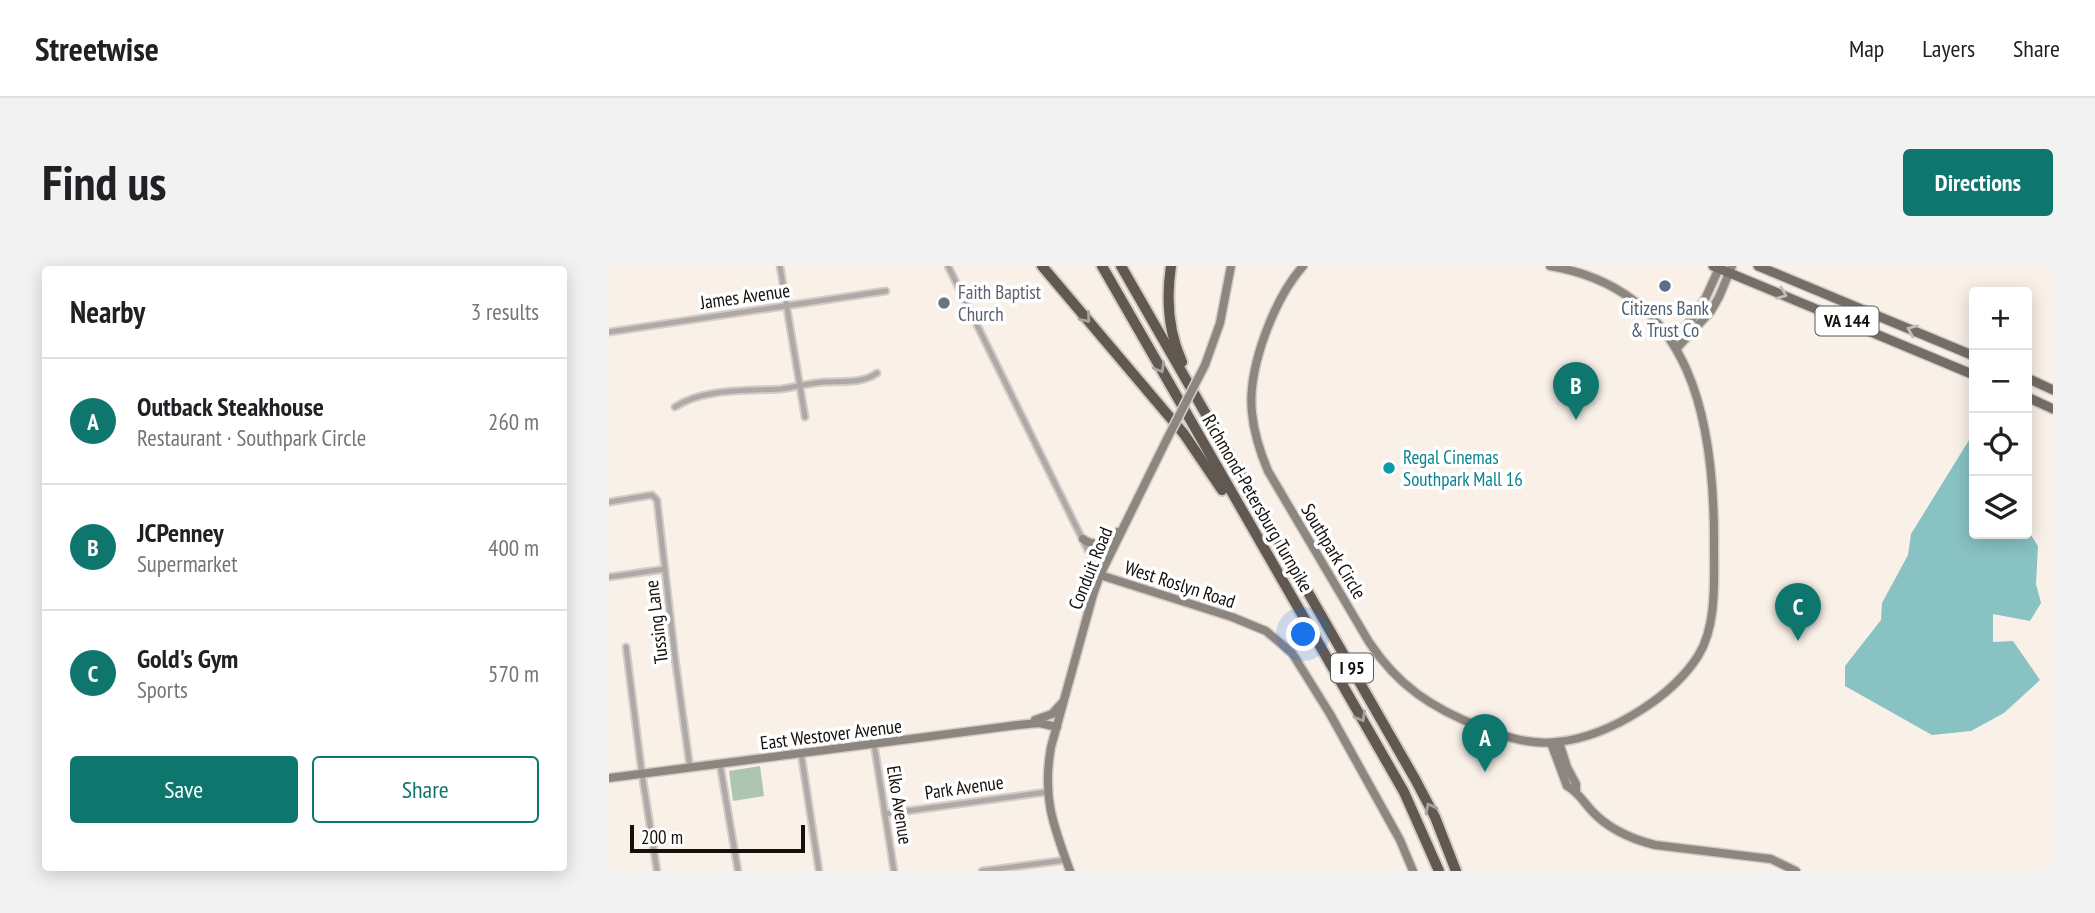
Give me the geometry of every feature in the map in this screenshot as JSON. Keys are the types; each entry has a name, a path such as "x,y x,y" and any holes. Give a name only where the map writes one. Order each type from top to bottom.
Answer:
{"highway":[{"path":"1042,266 1184,434 1266,552"},
{"name":"Richmond-Petersburg Turnpike","path":"1102,266 1404,792 1439,871"},
{"name":"Richmond-Petersburg Turnpike","path":"1121,266 1415,779 1456,871"},
{"path":"1171,266 1168,312 1175,346 1206,404 1214,431"}],"main road":[{"name":"VA 144","path":"1758,266 1969,354"},
{"name":"VA 144","path":"1717,267 1730,269 1969,373"},
{"path":"2032,381 2053,390"},
{"path":"2032,399 2053,408"}],"street":[{"path":"780,266 805,416"},
{"name":"West Roslyn Road","path":"948,266 1100,575 1232,617 1266,631 1293,653 1400,840 1413,871"},
{"name":"Conduit Road","path":"1224,266 1226,291"},
{"name":"Conduit Road","path":"1070,871 1053,822 1047,792 1049,759 1056,727 1100,575 1205,365 1220,323 1231,266"},
{"name":"Southpark Circle","path":"1303,266 1292,279 1259,350 1252,412 1268,471 1369,642 1387,666 1407,687 1443,712 1501,736 1530,742 1555,742 1584,736 1622,721 1662,695 1680,679 1699,655 1708,631 1714,572 1710,469 1693,386 1675,345"},
{"path":"1550,266 1585,274 1617,289 1647,311 1675,345"},
{"path":"1675,345 1706,297 1717,267"},
{"path":"1675,345 1711,310 1719,298 1730,269"},
{"name":"James Avenue","path":"609,332 886,291"},
{"path":"675,407 688,400 717,394 826,382 861,381 877,373"},
{"name":"Tussing Lane","path":"609,502 652,495 657,498 690,768"},
{"path":"1083,539 1090,543 1101,543 1122,527"},
{"path":"609,577 665,569"},
{"path":"626,648 657,871"},
{"path":"1018,725 1049,716 1063,701"},
{"name":"East Westover Avenue","path":"609,778 1018,725 1039,723 1056,727"},
{"path":"1567,767 1569,749 1584,736"},
{"path":"1555,742 1576,784 1576,791"},
{"path":"1555,742 1567,786 1576,791 1593,812 1617,831 1640,841 1764,858 1780,862 1796,871"},
{"name":"Elko Avenue","path":"874,744 894,871"},
{"path":"800,753 819,871"},
{"path":"720,764 738,871"},
{"name":"Park Avenue","path":"885,814 1047,792"},
{"path":"982,871 1066,860"}],"green space":[{"path":"760,766 764,796 733,801 729,771"}],"water":[{"path":"1969,440 1969,539 2032,539 2032,537 2038,546 2036,584 2041,603 2030,621 1993,614 1993,642 2013,641 2040,680 2004,713 1971,731 1932,735 1845,686 1845,666 1881,620 1882,603 1908,555 1911,534"}],"place":[{"name":"Citizens Bank & Trust Co","path":"1665,286"},
{"name":"Faith Baptist Church","path":"944,303"},
{"name":"JCPenney","path":"1576,420"},
{"name":"Regal Cinemas Southpark Mall 16","path":"1389,468"},
{"name":"Gold's Gym","path":"1798,641"},
{"name":"Outback Steakhouse","path":"1485,772"}]}
